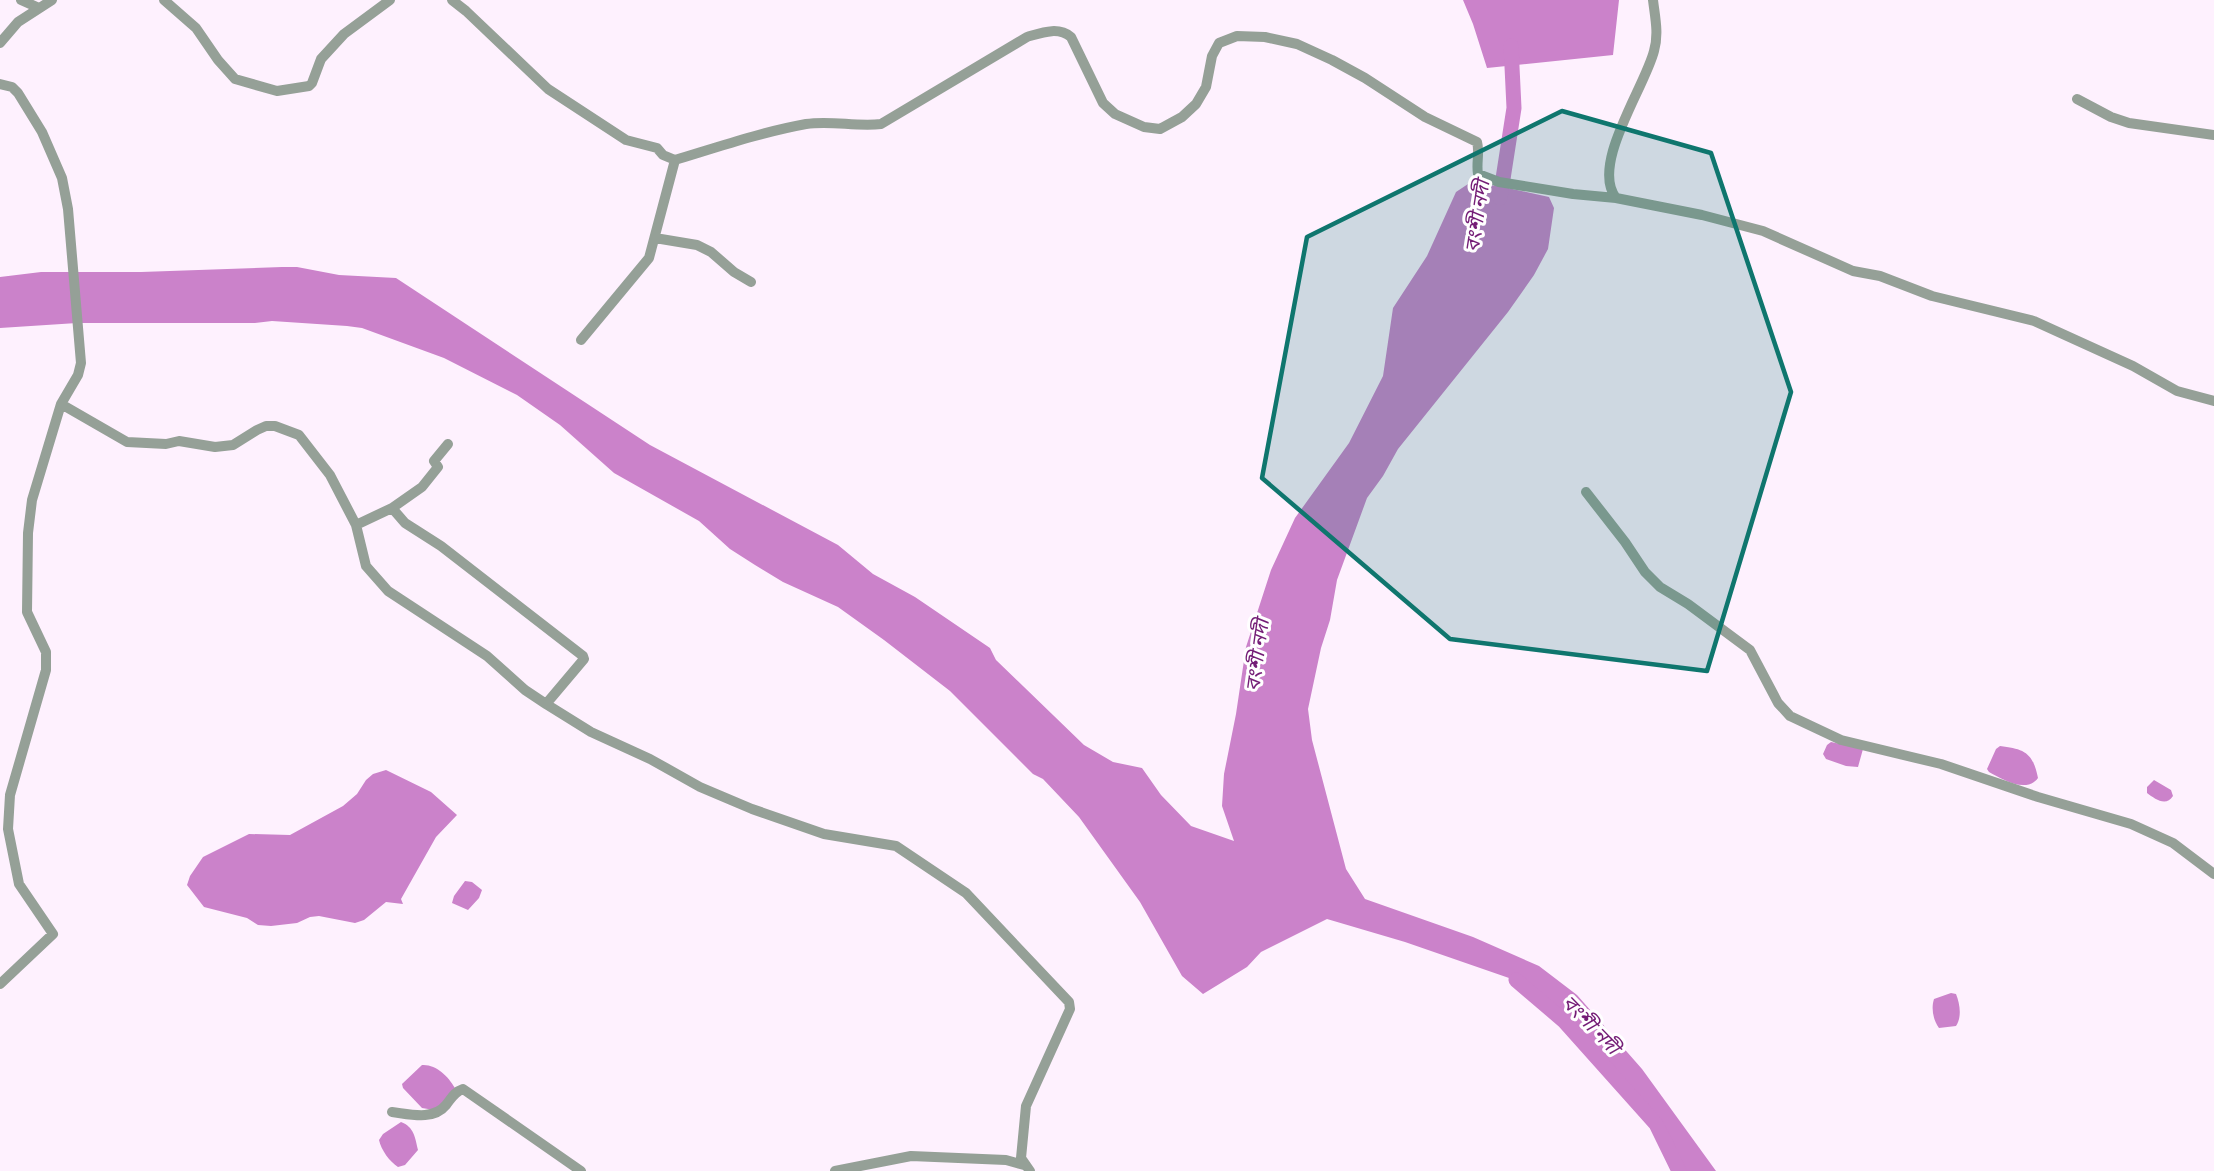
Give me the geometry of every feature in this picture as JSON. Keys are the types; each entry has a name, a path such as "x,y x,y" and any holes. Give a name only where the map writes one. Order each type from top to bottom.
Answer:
{"street":[{"path":"21,0 39,8"},
{"path":"0,43 18,22 52,0"},
{"path":"164,0 196,28 232,77 277,91 309,86 320,61 344,34 390,0"},
{"path":"452,0 548,89 626,140 657,147 663,155 675,160 756,136 809,124 847,123 862,126 881,124 1027,37 1050,31 1063,32 1071,37 1103,103 1115,114 1144,127 1160,129 1182,117 1196,104 1206,87 1212,56 1219,43 1237,36 1265,37 1297,44 1365,78 1425,117 1477,142 1479,148 1478,174 1504,183 1616,198 1724,220 1762,231 1853,271 1887,278 1932,296 2034,321 2133,366 2176,391 2214,401"},
{"path":"1616,198 1609,186 1610,168 1627,114 1655,50 1657,29 1653,0"},
{"path":"0,84 12,87 18,93 42,132 59,170 66,194 81,363 73,384 61,404 32,500 28,533 27,612 46,652 46,670 10,795 8,829 19,884 53,934 0,984"},
{"path":"2077,99 2111,117 2129,123 2214,135"},
{"path":"581,340 649,258 675,160"},
{"path":"655,237 697,244 751,282"},
{"path":"61,404 127,442 166,444 179,441 215,447 232,445 266,426 275,426 298,435 330,475 356,525 366,566 388,591 487,656 525,690 599,736 650,759 700,787 752,809 824,834 896,846 966,893 1069,1002 1070,1009 1026,1106 1021,1158 1027,1168"},
{"path":"356,525 392,508 426,484 438,467 434,460 448,444"},
{"path":"1586,492 1645,572 1660,587 1688,604 1750,650 1779,703 1790,716 1841,740 1941,764 2131,824 2173,843 2214,874"},
{"path":"392,508 405,523 441,546 583,656 584,659 546,704"},
{"path":"392,1112 430,1116 444,1109 458,1091 463,1089 581,1171"},
{"path":"835,1171 911,1156 1006,1160 1027,1168"}],"highlighted area":[{"path":"1562,111 1711,153 1791,392 1707,671 1450,639 1262,478 1307,237"}],"water":[{"path":"1463,0 1619,0 1613,55 1487,68"},
{"path":"1471,182 1549,197 1554,208 1548,249 1534,275 1508,312 1398,449 1367,498 1337,580 1330,620 1321,648 1308,709 1312,740 1346,869 1365,899 1473,937 1539,966 1577,995 1642,1069 1716,1171 1686,1171 1653,1116 1552,1007 1509,978 1405,942 1327,919 1261,952 1247,967 1203,994 1182,976 1140,902 1079,817 1043,779 1033,774 950,691 838,607 783,582 730,549 699,521 614,473 560,425 517,395 444,358 362,328 347,326 272,321 255,323 77,323 0,328 0,277 41,272 141,272 297,267 339,275 396,278 650,445 838,545 873,574 915,597 990,648 996,660 1084,745 1113,762 1142,768 1161,795 1191,826 1234,841 1222,806 1224,774 1246,647 1271,570 1295,518 1349,443 1383,376 1393,308 1427,256 1456,192"},
{"path":"1831,742 1863,749 1858,767 1846,766 1826,759 1823,754"},
{"path":"2000,746 2016,749 2026,754 2033,763 2038,778 2033,783 2021,785 1989,772 1987,769 1996,749"},
{"path":"386,770 431,792 457,815 436,837 401,899 403,904 386,902 364,920 355,923 319,916 297,923 258,925 247,918 204,907 187,885 190,876 203,857 249,834 290,835 343,806 357,794 373,774"},
{"path":"2154,780 2171,790 2173,796 2170,799 2160,801 2147,793 2147,787"},
{"path":"465,881 472,882 482,890 479,898 468,910 452,903 454,896"},
{"path":"1951,993 1956,994 1959,1002 1958,1022 1956,1026 1939,1028 1933,1014 1934,999"},
{"path":"422,1065 432,1066 441,1072 455,1088 451,1095 434,1110 422,1108 403,1088 402,1084"},
{"path":"401,1122 411,1130 418,1150 405,1165 398,1167 386,1155 379,1140 383,1134"}],"waterway":[{"name":"বংশী নদী","path":"1500,198 1514,108 1511,46"},
{"name":"বংশী নদী","path":"1516,980 1564,1021 1656,1124 1679,1171"}]}
